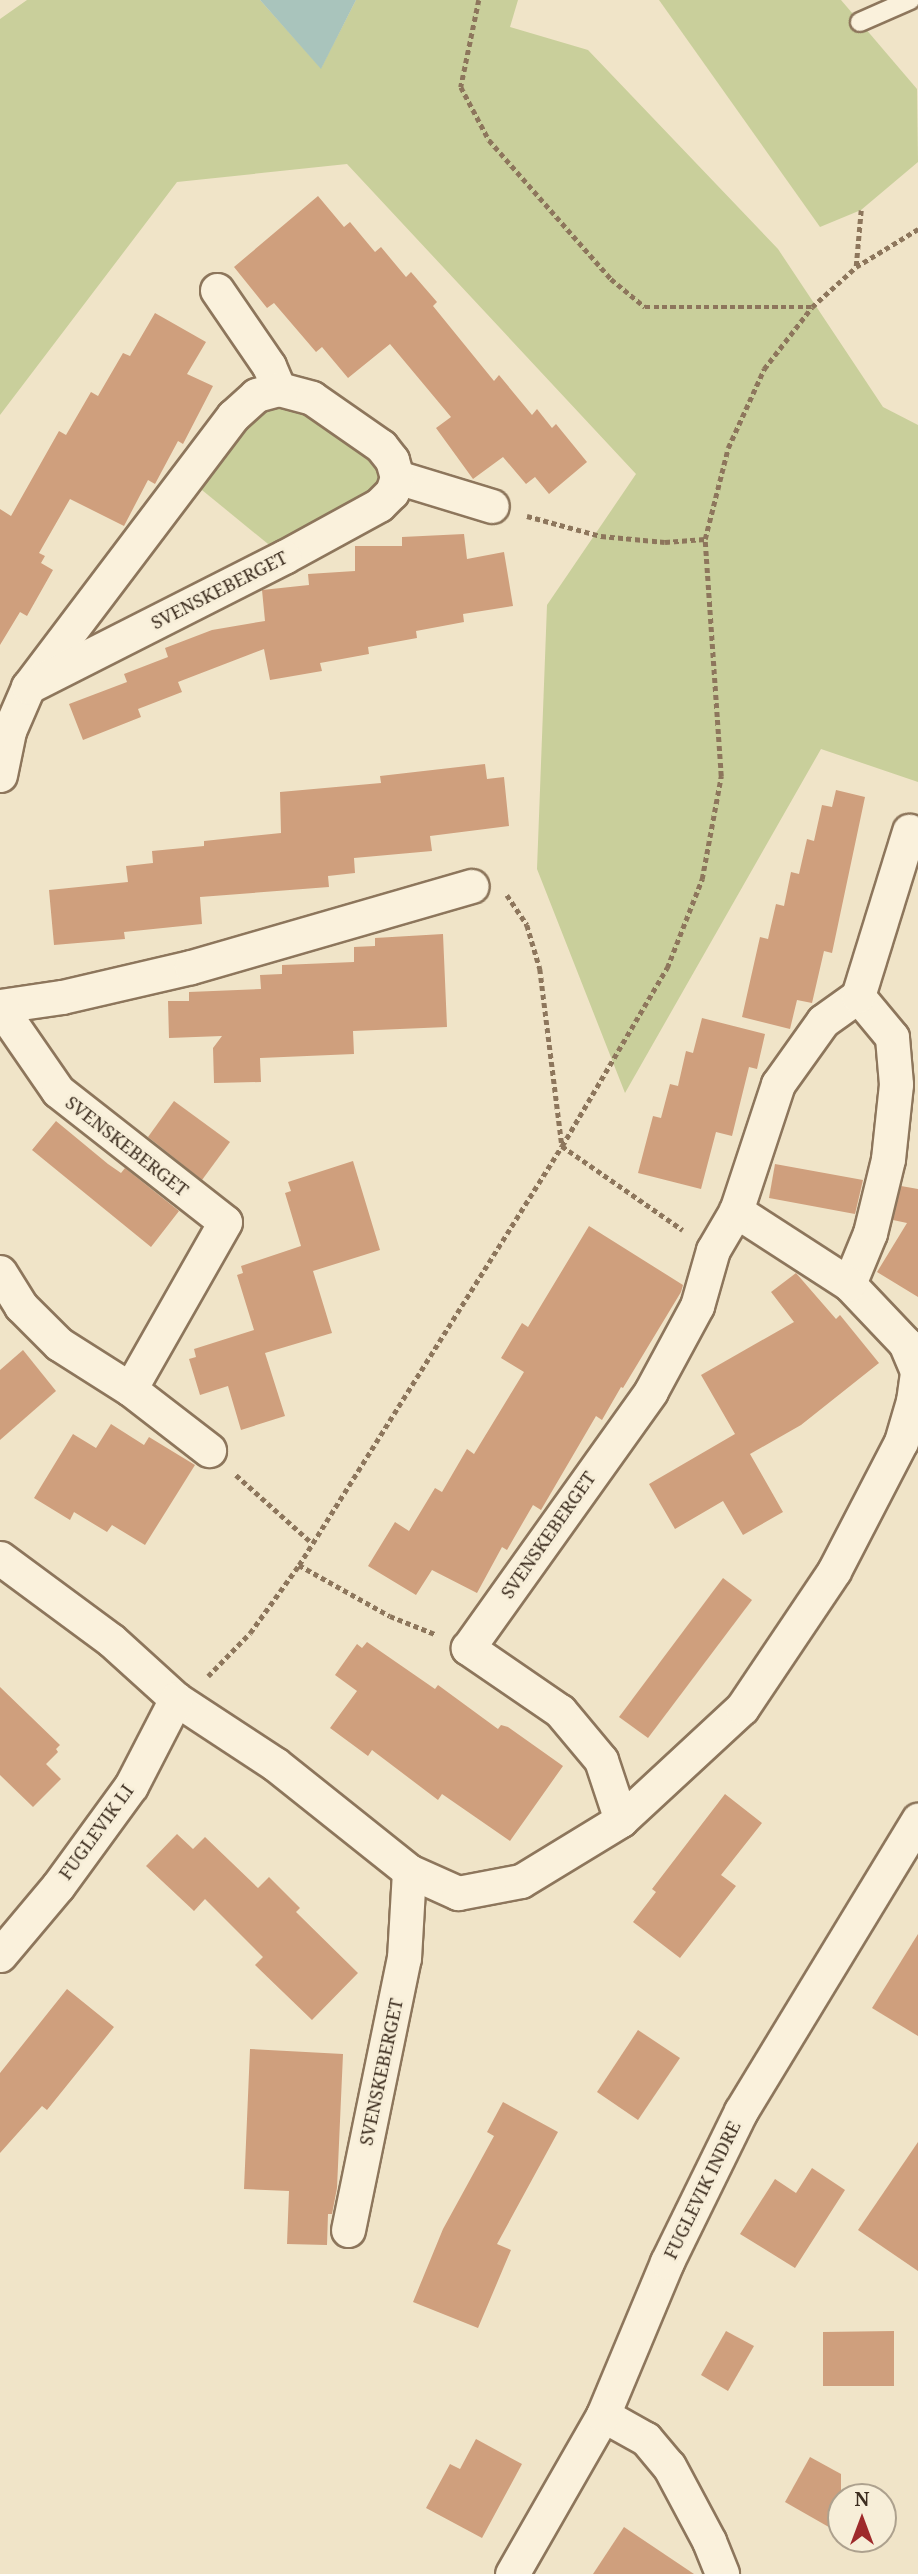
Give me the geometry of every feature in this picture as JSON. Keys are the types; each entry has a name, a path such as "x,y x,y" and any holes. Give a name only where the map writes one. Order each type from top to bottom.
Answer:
{"street":[{"path":"218,290 269,366 279,389"},
{"path":"0,775 9,731 28,687 233,416 256,395 279,389 312,398 381,446 392,460 397,477 492,506"},
{"name":"SVENSKEBERGET","path":"28,687 351,521 379,505 392,492 397,477"},
{"path":"849,1284 870,1233 888,1159 896,1084 892,1037 858,996 909,831"},
{"name":"SVENSKEBERGET","path":"130,1389 226,1222 58,1091 0,1006 62,998 191,967 472,886"},
{"name":"SVENSKEBERGET","path":"468,1648 651,1391 697,1306 713,1250 736,1211 778,1084 823,1021 858,996"},
{"path":"0,1558 111,1640 176,1699 275,1764 409,1871 458,1893 521,1881 621,1820 742,1708 834,1571 901,1442 913,1401 917,1371 905,1343 849,1284 736,1211"},
{"path":"0,1272 21,1306 59,1344 130,1389 209,1450"},
{"path":"468,1648 560,1711 601,1760 621,1820"},
{"name":"FUGLEVIK LI","path":"0,1955 58,1886 131,1786 176,1699"},
{"name":"FUGLEVIK INDRE","path":"512,2574 603,2414 667,2262 741,2111 918,1820"},
{"name":"SVENSKEBERGET","path":"348,2230 404,1958 409,1871"},
{"path":"603,2414 646,2439 669,2466 709,2541 722,2574"}],"lane":[{"path":"860,22 910,0"}],"path":[{"path":"479,0 461,88 489,140 611,279 645,307 812,307"},
{"path":"856,267 861,209"},
{"path":"176,1699 216,1670 250,1633 299,1565 562,1146 667,968 702,879 721,776 705,538 728,449 764,369 812,307 856,267 918,229"},
{"path":"492,506 601,536 665,542 705,538"},
{"path":"472,886 499,886 516,904 527,925 540,969 562,1146 713,1250"},
{"path":"209,1450 311,1542"},
{"path":"299,1565 390,1616 468,1648"}],"green space":[{"path":"27,0 260,0 321,68 356,0 518,0 510,27 588,50 778,249 883,407 918,425 918,782 821,749 625,1093 537,869 547,605 636,474 347,164 177,182 0,415 0,19"},
{"path":"659,0 841,0 917,89 918,162 861,210 820,227"},
{"path":"279,389 397,477 284,557 186,477"}],"water":[{"path":"260,0 356,0 321,69"}],"building":[{"path":"318,196 344,227 350,222 375,252 381,247 406,277 411,272 437,302 433,306 494,381 499,375 532,415 537,409 552,428 556,424 587,462 549,494 535,477 526,484 503,457 473,479 436,428 451,417 390,344 348,378 322,347 316,352 274,303 267,308 234,267"},
{"path":"155,313 206,342 187,374 213,386 183,444 178,441 155,484 148,480 124,526 70,499 39,553 45,556 41,563 53,570 27,616 20,612 0,645 0,509 11,516 59,431 66,435 91,392 98,396 123,353 130,356"},
{"path":"464,534 467,559 504,552 513,606 463,614 464,622 416,631 417,638 368,647 369,654 320,663 322,671 270,680 264,649 178,682 182,692 138,709 141,717 83,740 69,704 127,682 124,674 168,657 165,648 212,630 265,621 262,590 309,585 308,574 355,571 355,546 402,546 402,537"},
{"path":"485,764 487,779 504,777 509,826 430,836 432,851 354,858 355,873 328,876 329,887 200,897 202,924 124,932 125,939 54,945 49,890 128,882 126,866 153,863 152,851 204,846 204,841 281,833 280,792 381,783 380,776"},
{"path":"836,790 865,797 832,953 824,951 812,1003 797,1000 790,1029 742,1017 760,937 768,939 776,904 784,906 791,872 799,874 807,839 814,841 822,805 832,807"},
{"path":"443,934 447,1027 353,1031 354,1054 260,1058 261,1082 214,1083 213,1048 222,1036 169,1038 168,1001 189,1001 189,992 261,989 260,975 282,974 282,965 354,962 354,947 375,946 375,938"},
{"path":"702,1018 765,1034 757,1069 749,1067 732,1136 716,1132 701,1189 638,1173 653,1116 661,1118 670,1084 678,1086 686,1051 693,1053"},
{"path":"174,1101 230,1142 202,1180 148,1137"},
{"path":"56,1121 108,1164 121,1173 125,1168 179,1211 151,1247 32,1150"},
{"path":"353,1161 380,1250 313,1271 332,1333 265,1353 285,1416 241,1430 228,1386 200,1395 189,1359 196,1357 194,1349 254,1330 237,1275 243,1273 241,1266 301,1246 285,1193 291,1191 288,1182"},
{"path":"775,1164 863,1180 855,1214 769,1198"},
{"path":"901,1186 918,1189 918,1297 877,1272 907,1223 893,1220"},
{"path":"589,1226 683,1285 681,1292 602,1420 596,1416 541,1510 533,1505 507,1550 502,1547 477,1593 432,1570 416,1595 368,1566 395,1522 409,1531 435,1488 442,1492 467,1449 474,1454 524,1372 501,1358 522,1323 528,1327"},
{"path":"796,1273 836,1319 840,1315 879,1363 801,1425 750,1454 783,1512 743,1535 723,1501 675,1529 649,1484 735,1434 701,1375 794,1322 771,1292"},
{"path":"23,1350 56,1391 0,1440 0,1370"},
{"path":"111,1424 144,1445 149,1437 195,1465 145,1545 112,1525 107,1532 74,1512 70,1520 34,1498 73,1434 96,1448"},
{"path":"723,1578 752,1600 648,1738 619,1717"},
{"path":"367,1642 435,1689 438,1685 498,1729 501,1725 508,1727 563,1766 510,1841 442,1794 438,1800 372,1750 368,1756 330,1728 357,1691 335,1675 357,1644 362,1648"},
{"path":"0,1687 60,1745 56,1749 58,1752 46,1764 61,1779 33,1807 0,1775"},
{"path":"725,1794 762,1823 721,1875 736,1886 680,1958 633,1922 656,1892 652,1889"},
{"path":"177,1834 193,1849 205,1837 258,1888 269,1877 300,1908 296,1912 358,1973 312,2020 255,1965 263,1957 205,1899 194,1911 146,1866"},
{"path":"918,1934 918,2036 872,2008"},
{"path":"67,1989 114,2027 47,2110 42,2106 0,2153 0,2073"},
{"path":"638,2030 680,2058 638,2120 597,2092"},
{"path":"250,2049 343,2054 337,2188 332,2214 328,2214 327,2245 287,2244 289,2191 244,2189"},
{"path":"503,2102 558,2132 497,2244 511,2250 478,2328 413,2302 443,2229 494,2136 487,2132"},
{"path":"918,2142 918,2271 858,2230"},
{"path":"812,2168 845,2190 795,2268 740,2234 775,2179 796,2193"},
{"path":"726,2331 754,2346 728,2391 701,2375"},
{"path":"894,2331 894,2386 823,2386 823,2332"},
{"path":"476,2439 522,2464 482,2538 426,2508 450,2464 460,2469"},
{"path":"810,2457 841,2474 841,2483 827,2483 827,2526 785,2502"},
{"path":"624,2527 694,2574 593,2574"}]}
